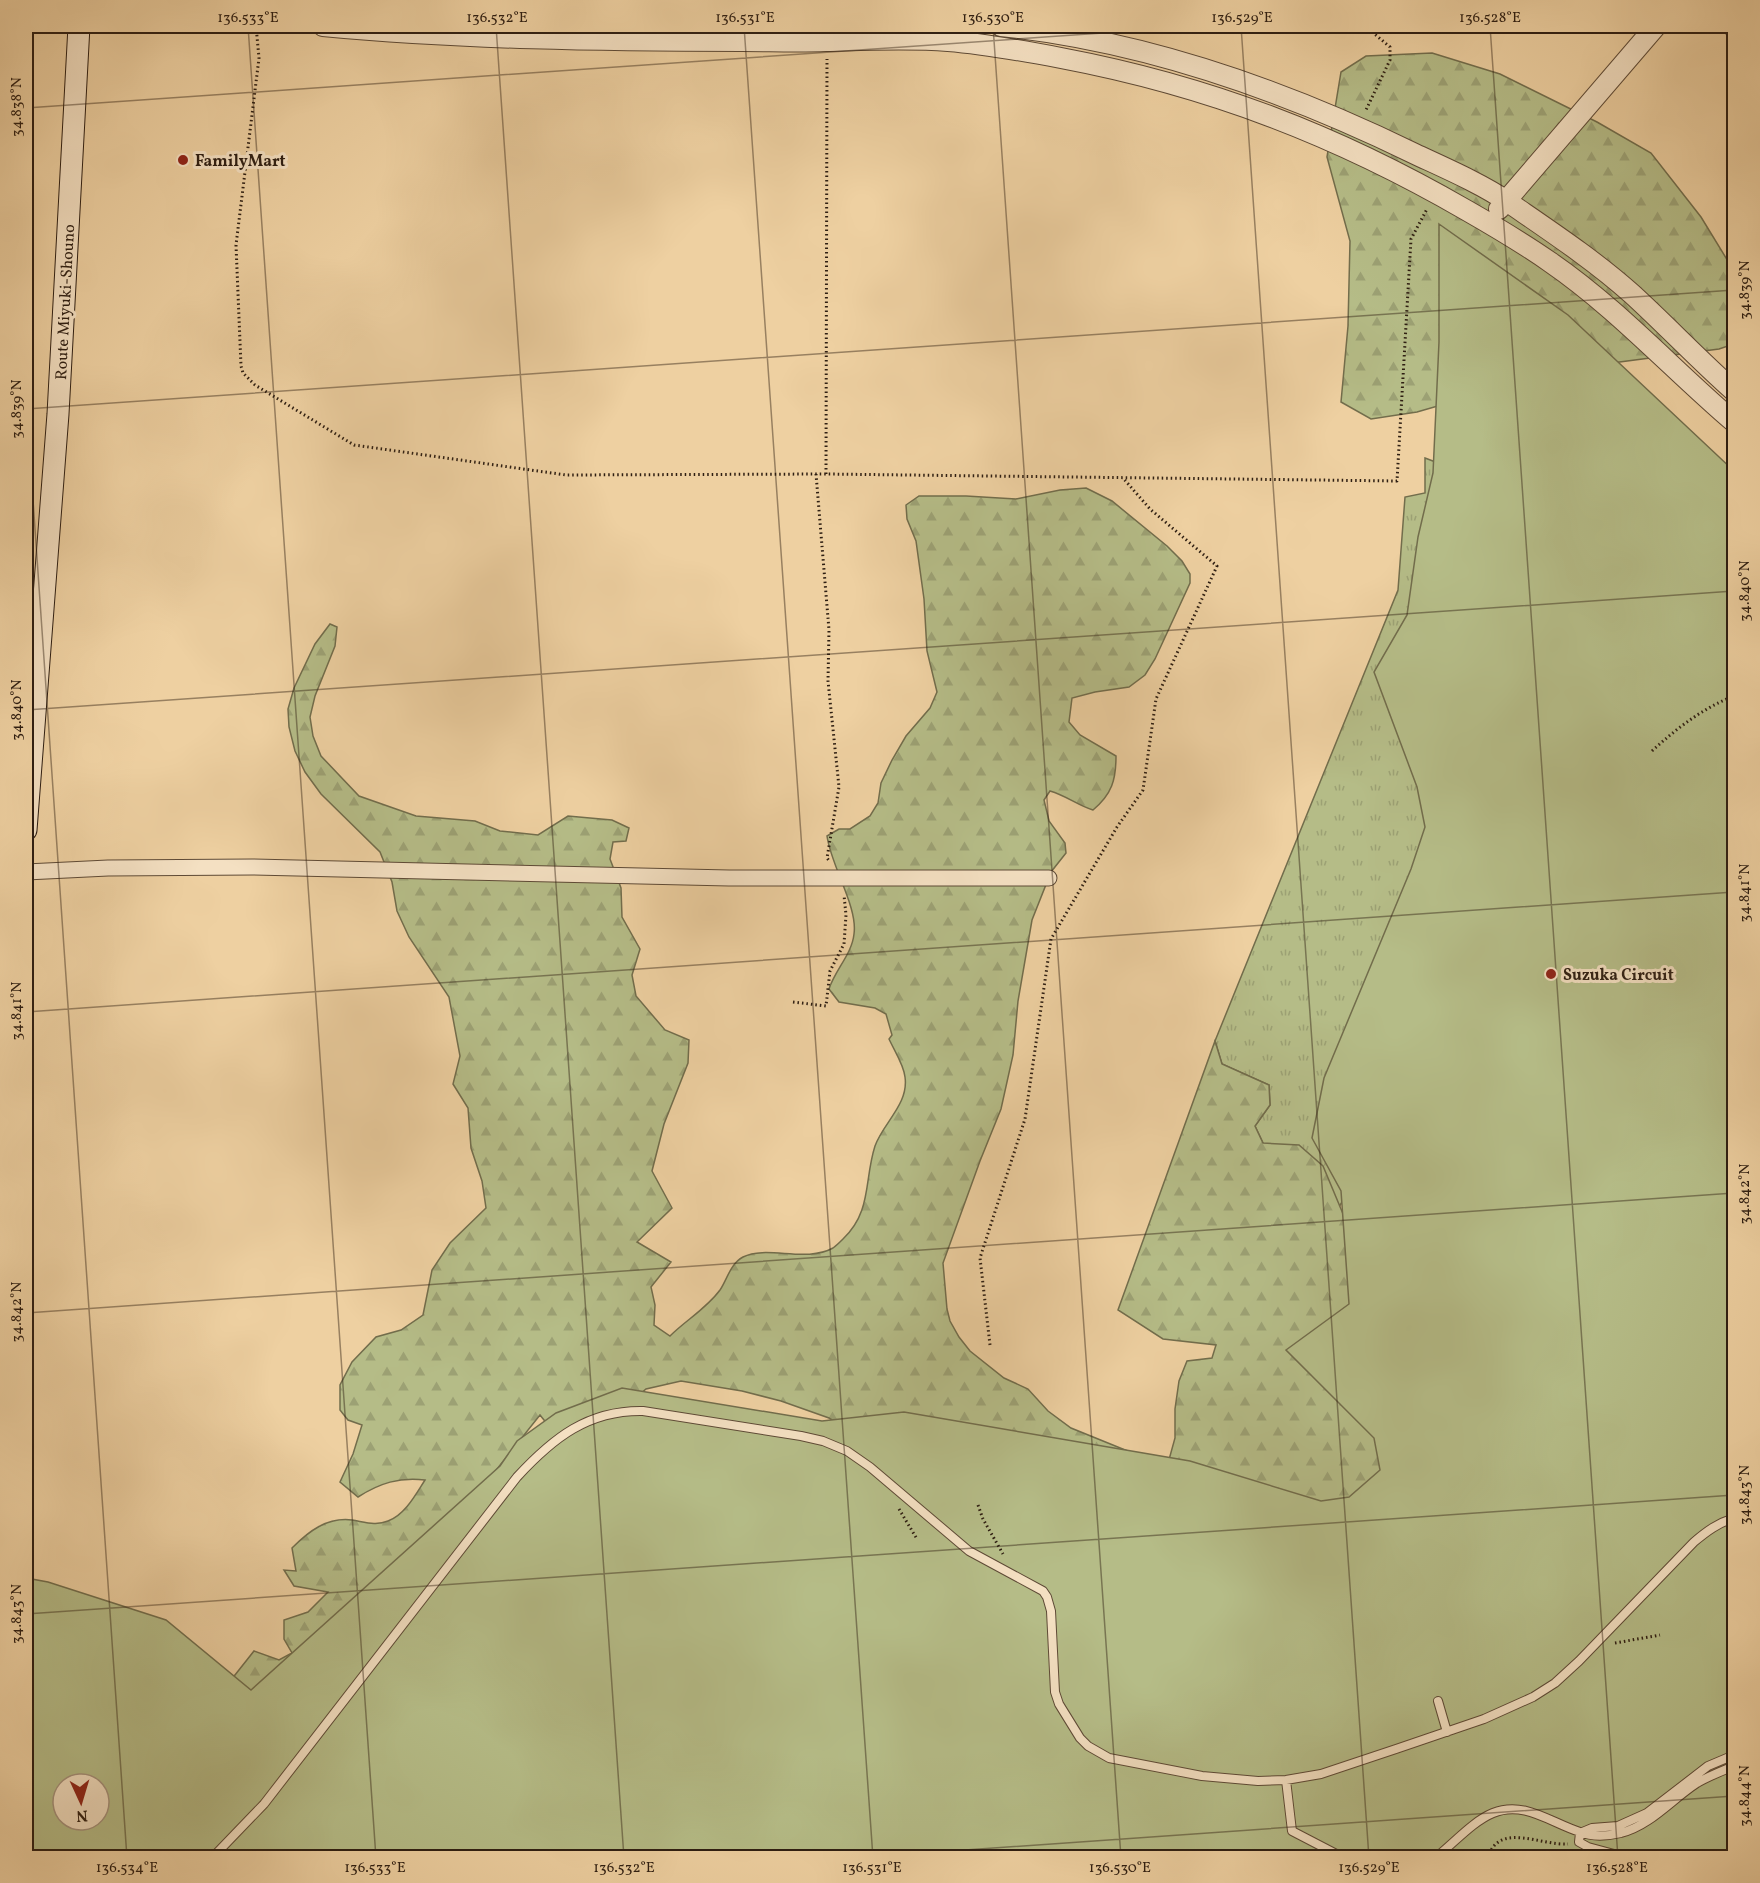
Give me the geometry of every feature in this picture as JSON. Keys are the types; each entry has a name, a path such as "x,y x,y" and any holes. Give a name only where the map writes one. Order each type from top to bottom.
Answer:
{"main road":[{"name":"Route Miyuki-Shouno","path":"26,830 58,414 79,26"}],"street":[{"path":"322,26 392,32 626,41 870,39 948,41 1021,51 1159,80 1228,100 1296,124 1349,148 1488,223 1561,270 1614,314 1734,422"},
{"path":"1001,26 1099,41 1171,60 1307,105 1359,126 1505,200 1568,244 1631,293 1734,391"},
{"path":"1488,223 1505,200 1656,26"},
{"path":"26,872 108,868 253,867 729,878 1049,878"}],"lane":[{"path":"212,1857 264,1804 517,1477 556,1439 587,1421 629,1411 643,1411 801,1436 823,1441 847,1452 870,1467 969,1551 1043,1592 1051,1611 1055,1692 1059,1704 1080,1738 1088,1746 1109,1758 1202,1776 1258,1781 1286,1780 1321,1773 1447,1732 1506,1710 1554,1683 1579,1661 1708,1529 1721,1522 1733,1521"},
{"path":"1438,1701 1447,1732"},
{"path":"1580,1836 1592,1828 1618,1826 1647,1813 1708,1766 1734,1755"},
{"path":"1435,1857 1491,1813 1516,1808 1528,1810 1580,1836 1632,1830 1644,1824 1697,1783 1734,1766"},
{"path":"1286,1780 1292,1831 1344,1857"},
{"path":"1580,1836 1580,1842 1588,1847 1629,1857"}],"path":[{"path":"256,26 259,58 236,245 241,366 243,373 255,385 354,446 567,475 826,474 1397,481 1411,239 1436,193"},
{"path":"1359,126 1390,60 1390,47 1365,26"},
{"path":"826,41 826,474"},
{"path":"793,1002 826,1006 830,971 844,944 846,915 842,877 827,858 839,787 828,681 829,630 816,474"},
{"path":"990,1344 980,1258 1025,1119 1051,939 1117,827 1143,790 1156,699 1217,566 1150,509 1123,478"},
{"path":"1652,751 1682,725 1720,701 1734,696"},
{"path":"978,1505 983,1520 1000,1549"},
{"path":"1733,1521 1734,1552"},
{"path":"1606,1645 1660,1635"},
{"path":"1488,1857 1490,1850 1498,1840 1507,1838 1555,1845 1570,1844 1580,1836"}],"green space":[{"path":"1432,53 1500,74 1597,122 1651,153 1701,217 1734,271 1734,344 1719,349 1566,369 1417,412 1371,419 1341,402 1348,326 1350,241 1327,157 1341,72 1366,56"},
{"name":"Suzuka Circuit","path":"1439,224 1568,315 1734,471 1734,1857 26,1857 26,1578 48,1582 166,1620 251,1690 500,1466 517,1441 556,1413 622,1388 822,1421 904,1412 1190,1461 1321,1501 1349,1497 1380,1470 1374,1438 1286,1350 1349,1304 1341,1191 1312,1138 1324,1078 1411,869 1425,827 1417,787 1374,672 1407,615 1418,537 1433,473 1439,342"},
{"path":"1425,458 1475,477 1394,1117 1339,1207 1337,1202 1263,1143 1255,1126 1270,1105 1269,1085 1222,1064 1215,1041 1398,590 1405,497 1425,493"},
{"path":"1086,488 1112,501 1167,546 1182,561 1190,574 1190,583 1155,659 1145,675 1129,687 1072,698 1069,722 1080,735 1116,756 1114,779 1105,798 1093,810 1050,791 1044,800 1049,821 1065,843 1066,853 1051,872 1032,920 1018,1001 1013,1055 1001,1109 943,1263 950,1321 970,1351 1004,1378 1028,1389 1048,1411 1071,1428 1167,1467 1175,1438 1175,1409 1179,1381 1187,1361 1212,1358 1216,1345 1163,1339 1118,1310 1215,1041 1222,1064 1269,1085 1270,1105 1255,1126 1263,1143 1299,1145 1323,1166 1351,1233 1406,1452 1370,1509 852,1433 829,1418 781,1401 742,1391 681,1381 646,1389 632,1401 552,1430 540,1415 234,1799 231,1680 254,1651 279,1660 292,1653 284,1639 284,1620 308,1612 328,1592 294,1586 284,1570 296,1571 292,1548 319,1526 327,1523 352,1520 379,1523 394,1518 410,1504 425,1480 407,1479 390,1482 358,1497 340,1482 353,1454 362,1425 348,1420 340,1410 340,1385 352,1362 376,1337 401,1330 423,1315 432,1270 450,1243 486,1208 482,1181 471,1148 468,1108 453,1084 460,1056 449,997 409,937 397,911 392,882 380,852 321,794 305,772 295,751 289,727 288,709 294,688 315,644 330,624 337,627 335,646 315,696 310,717 313,736 321,756 359,796 416,816 475,821 500,831 538,835 568,816 612,820 629,828 626,841 613,842 610,859 621,888 622,917 640,949 632,975 636,996 665,1030 689,1040 688,1063 664,1124 652,1171 672,1208 637,1242 671,1262 651,1287 655,1305 654,1325 670,1336 714,1297 732,1268 743,1257 763,1253 811,1254 833,1248 843,1239 859,1218 866,1195 875,1146 903,1096 904,1072 889,1039 892,1035 886,1014 875,1008 839,1002 829,989 853,941 854,923 827,836 839,829 850,829 870,816 878,803 881,783 892,760 906,736 930,708 937,692 927,651 924,599 916,541 907,519 906,505 919,496 1016,499 1060,490"}],"waterway":[{"path":"1719,26 1734,38"}],"place":[{"name":"FamilyMart","path":"183,160"},
{"name":"Suzuka Circuit","path":"1551,974"}]}
